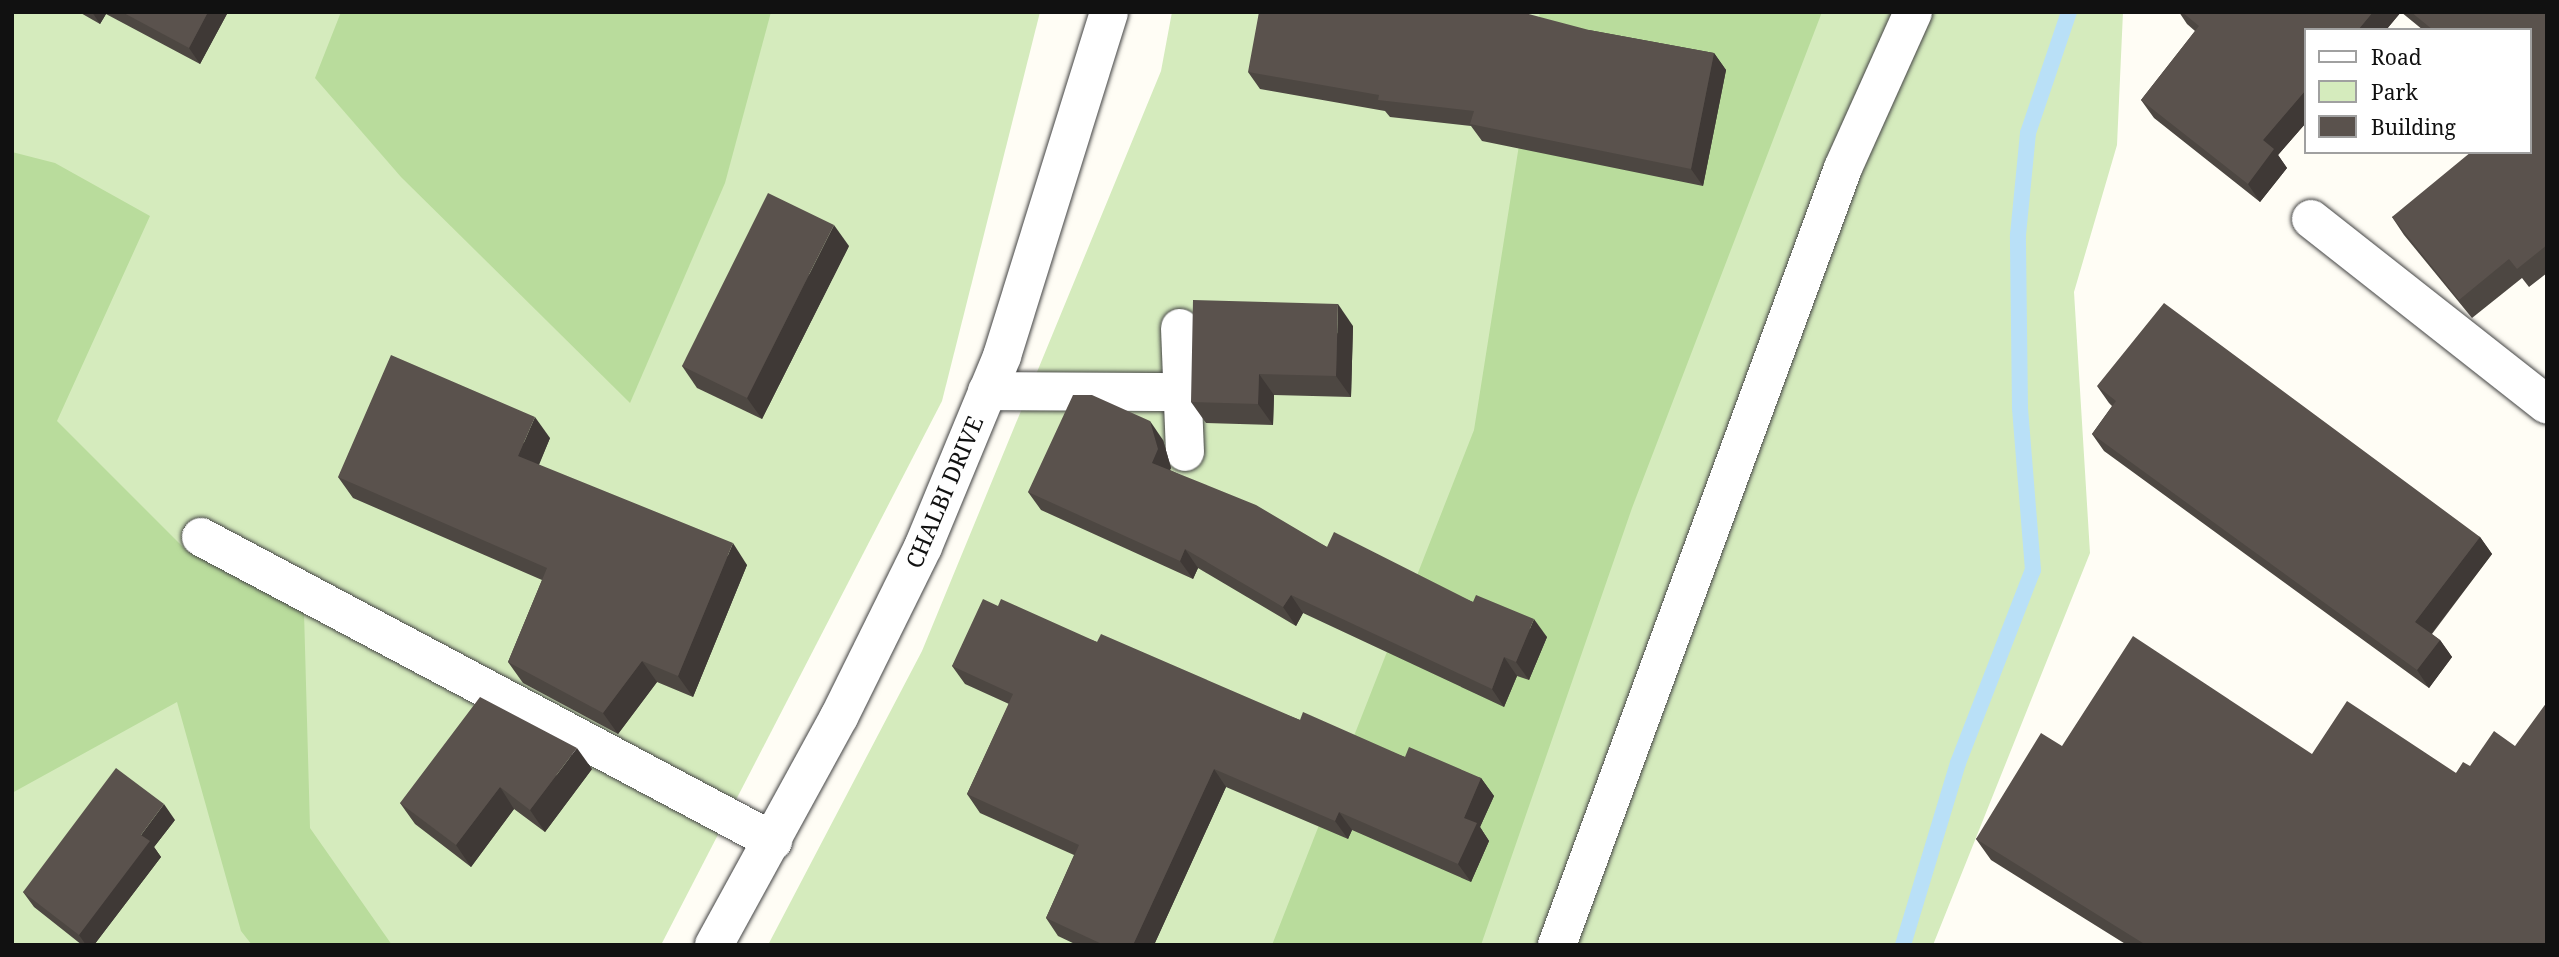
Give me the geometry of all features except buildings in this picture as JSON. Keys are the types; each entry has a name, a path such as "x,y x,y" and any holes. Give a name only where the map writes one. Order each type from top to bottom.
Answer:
{"street":[{"name":"CHALBI DRIVE","path":"713,945 773,841 923,547 987,391 1109,12"},
{"path":"1557,945 1843,167 1913,12"},
{"path":"2311,219 2547,405"},
{"path":"1180,328 1185,452"},
{"path":"987,391 1183,392"},
{"path":"201,537 773,841"}],"green space":[{"path":"12,12 1040,12 942,401 661,945 12,945"},
{"path":"341,12 771,12 725,183 630,403 401,177 315,78"},
{"path":"1172,12 2123,12 2117,145 2074,292 2090,553 1933,945 768,945 922,651 1161,71"},
{"path":"1540,12 1822,12 1632,508 1481,945 1272,945 1474,430"},
{"path":"12,152 55,163 150,216 57,421 187,551 304,612 310,828 392,945 252,945 241,931 177,702 12,793"}],"waterway":[{"path":"1903,945 1958,763 2033,570 2020,408 2018,235 2028,133 2069,12"}]}
